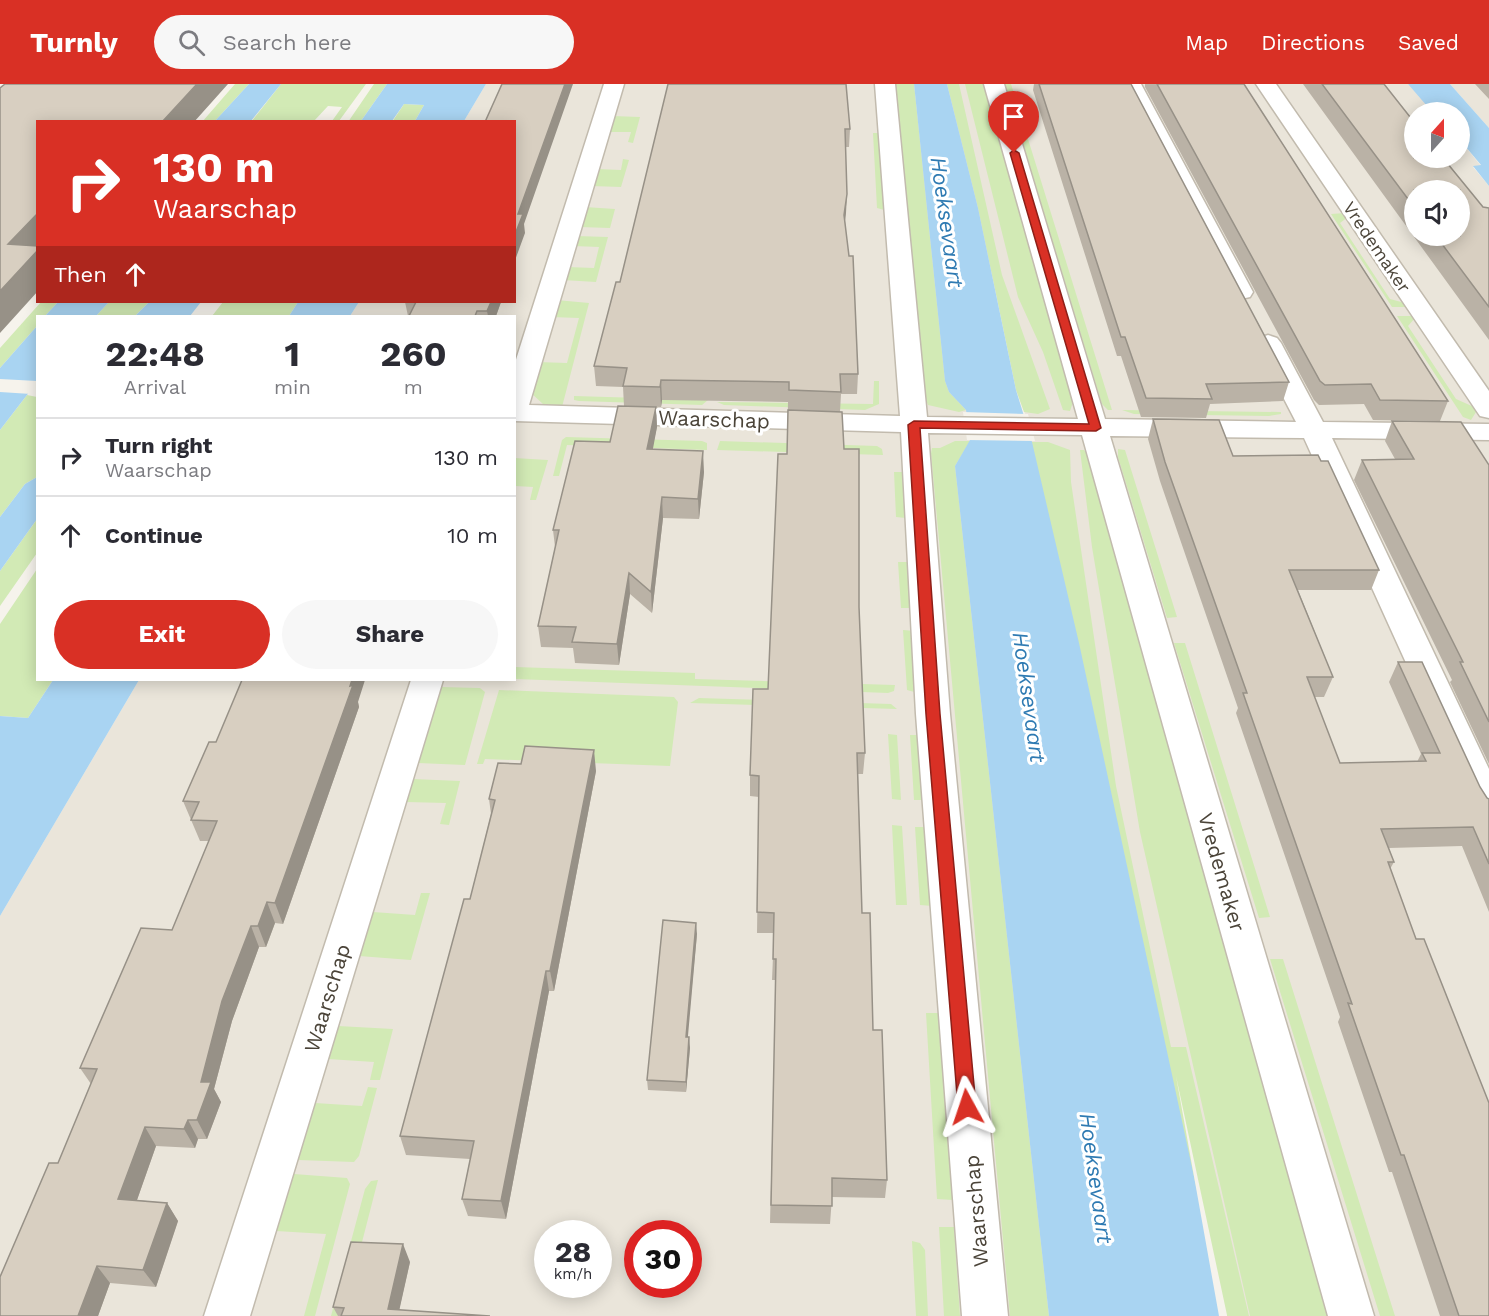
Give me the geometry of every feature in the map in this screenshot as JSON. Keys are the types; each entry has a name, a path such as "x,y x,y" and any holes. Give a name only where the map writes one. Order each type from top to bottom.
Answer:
{"street":[{"name":"Waarschap","path":"516,405 578,195 614,84"},
{"name":"Waarschap","path":"885,84 914,425 934,725 985,1316"},
{"name":"Vredemaker","path":"994,84 1096,428 1351,1316"},
{"path":"1131,84 1314,430 1489,806"},
{"name":"Vredemaker","path":"1266,84 1489,410"},
{"name":"Waarschap","path":"516,412 914,425 1096,428"},
{"path":"1096,428 1489,432"},
{"name":"Waarschap","path":"228,1316 427,681"}],"shaded area":[{"path":"486,84 914,84 937,291 966,410 970,441 1049,1316 0,1316 0,916 138,681 516,681 516,315 351,315 358,303 516,303 516,120 465,120"},
{"path":"947,84 1408,84 1427,102 1404,102 1404,168 1470,168 1470,152 1481,166 1473,167 1489,186 1489,1316 1224,1316 1079,643"},
{"path":"1450,84 1489,84 1489,128 1470,107 1470,102 1466,102"}],"green space":[{"path":"235,84 249,84 216,120 204,120"},
{"path":"281,84 366,84 340,120 333,120 342,107 328,106 315,120 253,120"},
{"path":"374,84 387,84 362,120 349,120"},
{"path":"896,84 914,84 945,381 949,392 966,410 959,412 928,405 925,398"},
{"path":"947,84 959,84 1002,275 1050,409 1038,414 1024,412 1016,390 978,208"},
{"path":"965,84 984,84 1073,402 1070,411 1063,410 1043,352 1018,297"},
{"path":"1005,84 1011,84 1112,410 1108,410 1102,404"},
{"path":"404,104 424,105 416,120 393,120"},
{"path":"612,116 640,117 633,143 628,142 631,132 608,132"},
{"path":"873,133 879,133 884,210 877,208"},
{"path":"623,159 629,160 621,187 591,186 597,169 621,170"},
{"path":"585,207 615,209 610,228 579,227"},
{"path":"1345,213 1348,217 1340,223 1390,299 1405,303 1408,307 1392,307 1331,214"},
{"path":"576,236 608,237 596,282 563,280 567,267 594,268 599,247 573,246"},
{"path":"556,300 589,303 562,407 543,404 531,393 537,362 567,363 579,318 551,317"},
{"path":"40,303 57,303 46,315 36,315 36,327 0,368 0,348"},
{"path":"108,303 148,303 136,315 97,315"},
{"path":"222,303 297,303 290,315 213,315"},
{"path":"1397,316 1415,318 1408,326 1456,399 1474,407 1476,412 1471,420 1463,417"},
{"path":"874,381 879,381 879,404 865,410 724,405 717,402 873,404"},
{"path":"27,395 36,397 36,478 25,484 0,517 0,430"},
{"path":"574,396 708,400 702,405 579,401 574,400"},
{"path":"1122,410 1281,412 1281,414 1269,416 1134,414"},
{"path":"566,437 702,441 707,443 707,450 567,445 559,476 553,476 562,440"},
{"path":"720,441 877,446 882,449 883,455 717,450"},
{"path":"955,441 970,441 955,466 1049,1316 1010,1316 931,453 932,448 940,448"},
{"path":"1014,442 1048,442 1070,450 1071,482 1116,786 1171,1047 1186,1047 1249,1316 1184,1316"},
{"path":"1118,449 1125,450 1177,617 1167,618 1118,457"},
{"path":"1080,450 1084,450 1087,454 1330,1316 1250,1316 1140,832 1092,547"},
{"path":"516,458 548,460 536,500 530,500 533,487 516,486"},
{"path":"894,472 903,472 906,518 896,517"},
{"path":"36,520 36,554 0,606 0,571"},
{"path":"898,562 909,562 912,608 901,608"},
{"path":"36,570 36,681 52,681 28,718 0,716 0,624"},
{"path":"903,630 914,631 918,693 907,690"},
{"path":"1174,643 1185,643 1270,917 1259,918"},
{"path":"516,667 695,673 695,679 895,685 894,691 888,693 516,679"},
{"path":"441,687 480,688 485,692 465,765 418,763"},
{"path":"499,690 674,697 678,702 670,766 485,759 483,764 477,764"},
{"path":"699,698 891,704 897,709 690,703"},
{"path":"888,734 897,735 901,800 892,799"},
{"path":"910,735 921,735 926,800 914,800"},
{"path":"413,779 460,781 449,825 440,824 446,803 406,802"},
{"path":"892,825 902,826 907,905 896,905"},
{"path":"915,827 927,827 933,906 920,905"},
{"path":"421,893 430,893 411,960 359,956 373,912 415,915"},
{"path":"1270,959 1283,959 1395,1316 1380,1316"},
{"path":"926,1013 940,1013 953,1200 937,1199"},
{"path":"338,1026 393,1029 380,1080 370,1080 374,1062 328,1059"},
{"path":"368,1087 377,1088 359,1156 354,1162 298,1160 315,1103 362,1106"},
{"path":"294,1174 347,1178 350,1184 315,1316 304,1316 326,1234 276,1231"},
{"path":"378,1180 343,1316 331,1316 365,1189 371,1181"},
{"path":"939,1227 954,1227 960,1316 944,1316"},
{"path":"912,1241 920,1243 925,1250 928,1316 916,1316"}],"water":[{"path":"249,84 281,84 252,120 216,120"},
{"path":"387,84 486,84 465,120 416,120 424,105 404,104 393,120 362,120"},
{"name":"Hoeksevaart","path":"914,84 947,84 978,208 1016,390 1032,442 1079,643 1224,1316 1049,1316 955,466 970,440 966,410 949,392 945,381"},
{"path":"1408,84 1450,84 1466,102 1424,102"},
{"path":"1470,107 1489,128 1489,186 1473,166 1481,165 1470,152"},
{"path":"57,303 108,303 97,315 46,315"},
{"path":"148,303 200,303 191,315 136,315"},
{"path":"297,303 358,303 351,315 290,315"},
{"path":"36,327 36,383 0,430 0,368"},
{"path":"36,478 36,520 0,571 0,517 25,484"},
{"path":"52,681 138,681 0,916 0,716 28,718"}],"pier":[{"path":"0,379 36,381 36,388 31,394 0,392"},
{"path":"963,412 1028,414 1035,441 967,440"},
{"path":"1176,1076 1227,1315 1227,1316 1219,1316"}],"building":[{"path":"5,84 197,84 164,120 36,120 36,215 8,244 36,246 36,252 0,291 0,88"},
{"path":"502,84 565,84 518,214 523,214 516,232 516,120 486,120"},
{"path":"668,84 846,84 850,129 845,129 847,194 844,215 849,256 853,256 858,374 840,374 841,392 789,390 789,382 661,380 660,387 623,386 627,368 594,366 616,282 620,282"},
{"path":"1039,84 1131,84 1289,382 1206,384 1212,399 1146,398 1125,337 1121,337"},
{"path":"1157,84 1244,84 1448,401 1380,400 1371,384 1325,385 1320,381"},
{"path":"1322,84 1384,84 1404,109 1404,168 1451,168 1461,180 1404,180 1404,194"},
{"path":"1470,191 1483,207 1489,208 1489,307 1443,246 1470,246"},
{"path":"416,303 491,303 487,311 477,311 475,315 410,315"},
{"path":"618,406 656,407 647,449 703,451 698,499 662,497 651,592 629,573 617,644 572,642 576,627 538,626 559,530 553,530 575,441 610,442"},
{"path":"788,410 842,412 844,449 859,449 859,607 865,753 857,753 862,913 870,913 873,1030 882,1030 887,1180 832,1178 832,1206 771,1205 776,959 773,959 774,913 757,912 759,776 750,775 753,689 768,689 778,454 787,454"},
{"path":"1153,419 1219,420 1233,456 1318,455 1321,461 1328,461 1379,570 1289,570 1333,677 1307,677 1340,763 1426,761 1422,753 1440,753 1398,662 1422,662 1480,787 1489,799 1489,864 1473,827 1381,829 1394,862 1388,862 1416,939 1424,939 1489,1103 1489,1316 1459,1316 1404,1155 1401,1155 1348,1003 1352,1004 1243,693 1247,693 1165,462"},
{"path":"1392,421 1461,422 1489,465 1489,722 1460,662 1463,662 1362,460 1414,459"},
{"path":"242,681 352,681 350,686 353,685 275,903 267,902 258,926 251,926 222,1001 201,1082 211,1082 197,1120 188,1120 184,1129 145,1127 118,1199 167,1203 143,1270 97,1266 78,1316 0,1316 0,1277 49,1163 58,1163 97,1069 80,1068 141,928 172,930 217,821 191,820 199,802 183,801 209,742 216,742"},
{"path":"525,746 594,750 550,971 546,971 501,1201 462,1199 474,1141 400,1136 464,899 470,899 495,800 489,799 498,763 521,764"},
{"path":"663,920 696,923 686,1037 689,1037 686,1082 647,1080"},
{"path":"351,1242 403,1244 388,1309 490,1316 341,1316 344,1308 333,1307"}],"route":[{"path":"967,1107 933,714 914,425 1096,428 1014,153"}]}
